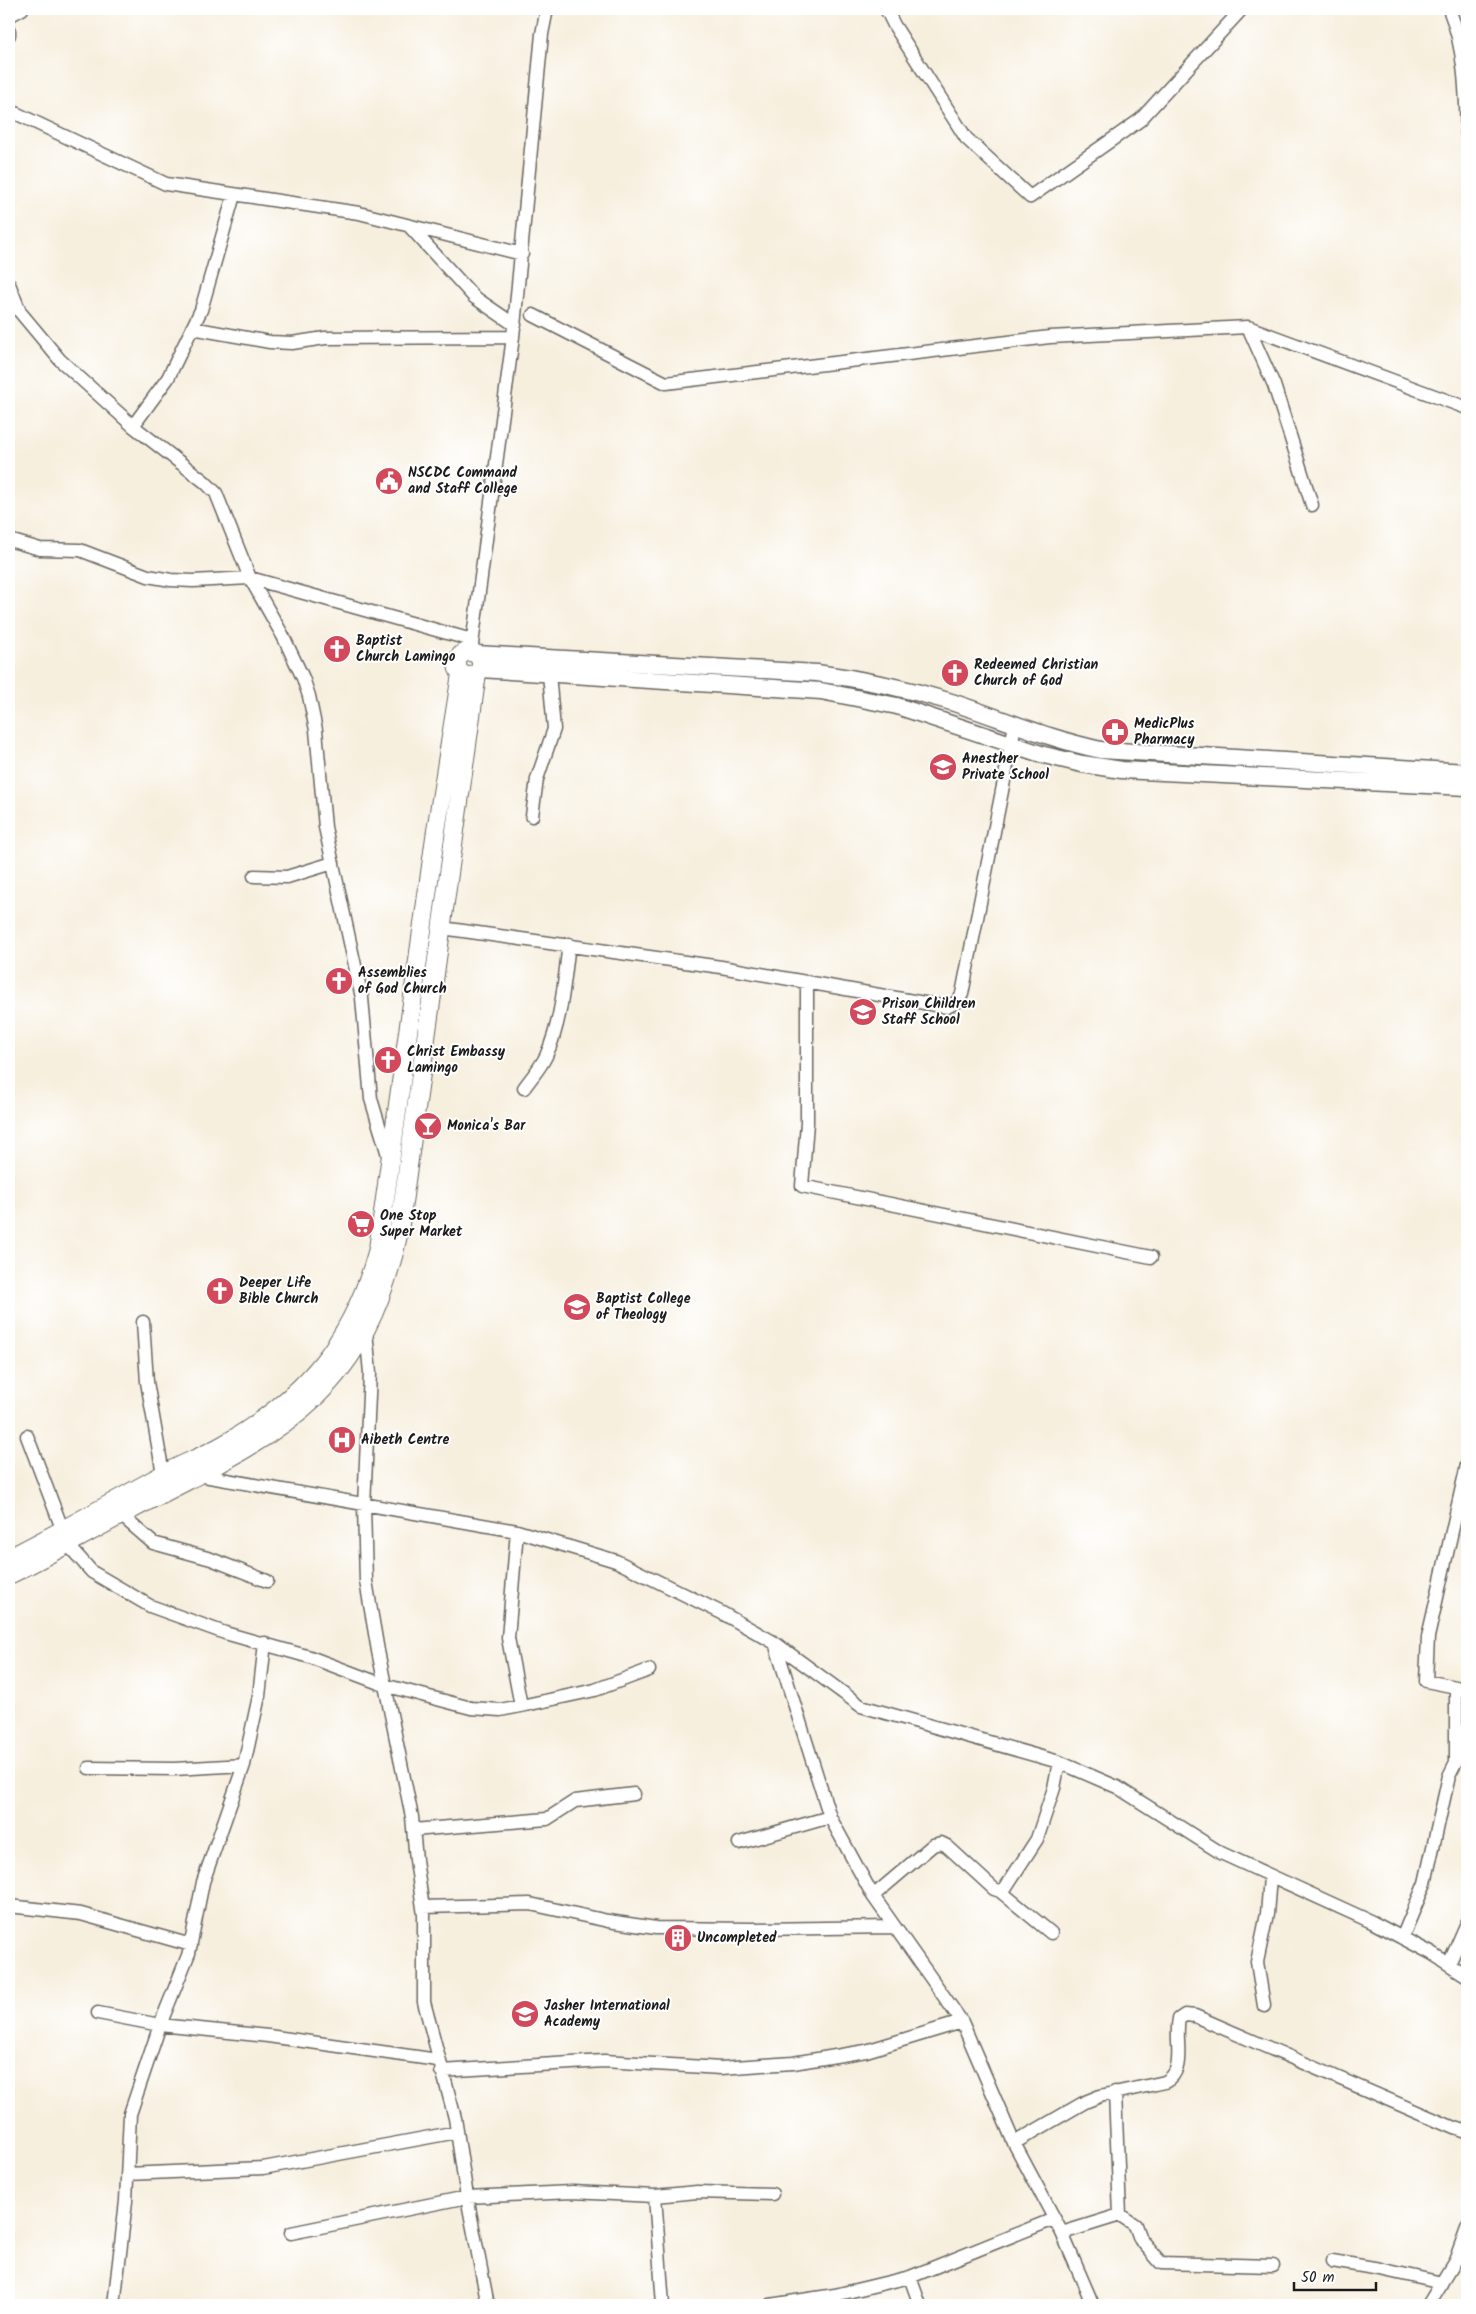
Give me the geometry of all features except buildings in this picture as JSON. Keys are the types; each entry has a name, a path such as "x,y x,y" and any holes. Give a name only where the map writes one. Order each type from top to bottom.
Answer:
{"main road":[{"path":"115,1510 198,1475 270,1435 309,1405 328,1385 366,1331 382,1297 399,1231 442,928 473,660"},
{"path":"9,1576 115,1510 163,1474 222,1446 273,1412 292,1396 330,1356 352,1319 372,1271 382,1224 434,847 473,660"},
{"path":"9,1558 66,1539"}],"street":[{"path":"9,16 22,9"},
{"path":"473,660 514,331 542,34 547,9"},
{"path":"886,9 894,25 966,138 1030,197 1140,120 1242,9"},
{"path":"1449,9 1457,29 1466,96 1467,135"},
{"path":"9,110 166,184 328,207 522,254"},
{"path":"133,426 168,378 201,310 234,195"},
{"path":"410,227 474,297 514,331"},
{"path":"9,284 20,312 60,360 133,426 205,482 216,493 250,578 283,636 309,696 316,730 324,819 362,998 371,1099 390,1160"},
{"path":"533,315 666,383 1050,337 1248,328 1467,408"},
{"path":"192,328 270,342 292,343 325,338 514,331"},
{"path":"1248,328 1274,385 1312,506"},
{"path":"9,540 40,549 80,550 148,576 171,580 192,581 250,578 473,660 549,674 821,690 897,706 1044,755 1082,764 1122,770 1467,787"},
{"path":"473,660 817,673 852,678 941,699 1074,744 1126,753 1467,772"},
{"path":"532,816 537,780 554,729 549,674"},
{"path":"442,928 569,944 807,982 947,1007 957,1002 962,994 1015,725"},
{"path":"254,876 287,877 333,863"},
{"path":"524,1088 546,1057 554,1037 569,944"},
{"path":"807,982 807,1123 802,1186 1151,1257"},
{"path":"142,1322 147,1382 163,1474"},
{"path":"366,1331 370,1372 364,1506 366,1581 384,1685 413,1830 423,1906 424,2002 457,2132 467,2197 488,2305"},
{"path":"27,1436 66,1539 92,1572 150,1606 225,1633 265,1643 384,1685 471,1708 500,1710 521,1706 595,1690 649,1670"},
{"path":"1456,1763 1461,1687 1426,1681 1428,1636 1467,1464"},
{"path":"198,1475 364,1506 516,1531 616,1561 722,1613 775,1643 861,1706 1059,1762 1117,1787 1221,1853 1372,1922 1449,1964 1467,1976"},
{"path":"115,1510 153,1542 211,1559 267,1581"},
{"path":"516,1531 508,1638 521,1706"},
{"path":"114,2305 127,2174 130,2114 160,2025 190,1945 203,1882 244,1765 260,1696 265,1643"},
{"path":"775,1643 830,1817 874,1896 962,2022 1014,2144 1062,2234 1093,2305"},
{"path":"1402,1938 1425,1884 1450,1776 1458,1758 1467,1756"},
{"path":"1002,1893 1037,1839 1054,1788 1059,1762"},
{"path":"89,1768 174,1769 244,1765"},
{"path":"413,1830 547,1819 575,1800 634,1794"},
{"path":"739,1843 830,1817"},
{"path":"874,1896 933,1845 940,1843 947,1846 994,1889 1002,1893 1051,1933"},
{"path":"1264,2006 1257,1962 1267,1914 1270,1877"},
{"path":"423,1906 530,1904 608,1921 656,1928 894,1927"},
{"path":"9,1906 81,1914 190,1945"},
{"path":"1449,1964 1467,1923"},
{"path":"98,2013 160,2025 268,2036 440,2065 604,2060 721,2068 793,2063 866,2051 962,2022"},
{"path":"1014,2144 1085,2102 1115,2092 1165,2082 1173,2078 1178,2068 1179,2019 1185,2015 1195,2016 1467,2132"},
{"path":"1115,2092 1120,2215"},
{"path":"127,2174 263,2168 457,2132"},
{"path":"291,2233 467,2197 572,2192 655,2196 698,2192 772,2194"},
{"path":"655,2196 663,2305"},
{"path":"1062,2234 1120,2215"},
{"path":"1120,2215 1135,2225 1140,2239 1161,2263 1273,2266"},
{"path":"770,2305 835,2295 910,2277 1054,2219"},
{"path":"1428,2305 1455,2261 1467,2228"},
{"path":"1332,2261 1380,2269 1442,2283"},
{"path":"910,2277 920,2305"}],"place":[{"name":"NSCDC Command and Staff College","path":"389,481"},
{"name":"Baptist Church Lamingo","path":"337,649"},
{"name":"Redeemed Christian Church of God","path":"955,673"},
{"name":"MedicPlus Pharmacy","path":"1115,732"},
{"name":"Anesther Private School","path":"943,767"},
{"name":"Assemblies of God Church","path":"339,981"},
{"name":"Prison Children Staff School","path":"863,1012"},
{"name":"Christ Embassy Lamingo","path":"388,1060"},
{"name":"Monica's Bar","path":"428,1126"},
{"name":"One Stop Super Market","path":"361,1224"},
{"name":"Deeper Life Bible Church","path":"220,1291"},
{"name":"Baptist College of Theology","path":"577,1307"},
{"name":"Aibeth Centre","path":"342,1440"},
{"name":"Uncompleted","path":"678,1938"},
{"name":"Jasher International Academy","path":"525,2014"}]}
